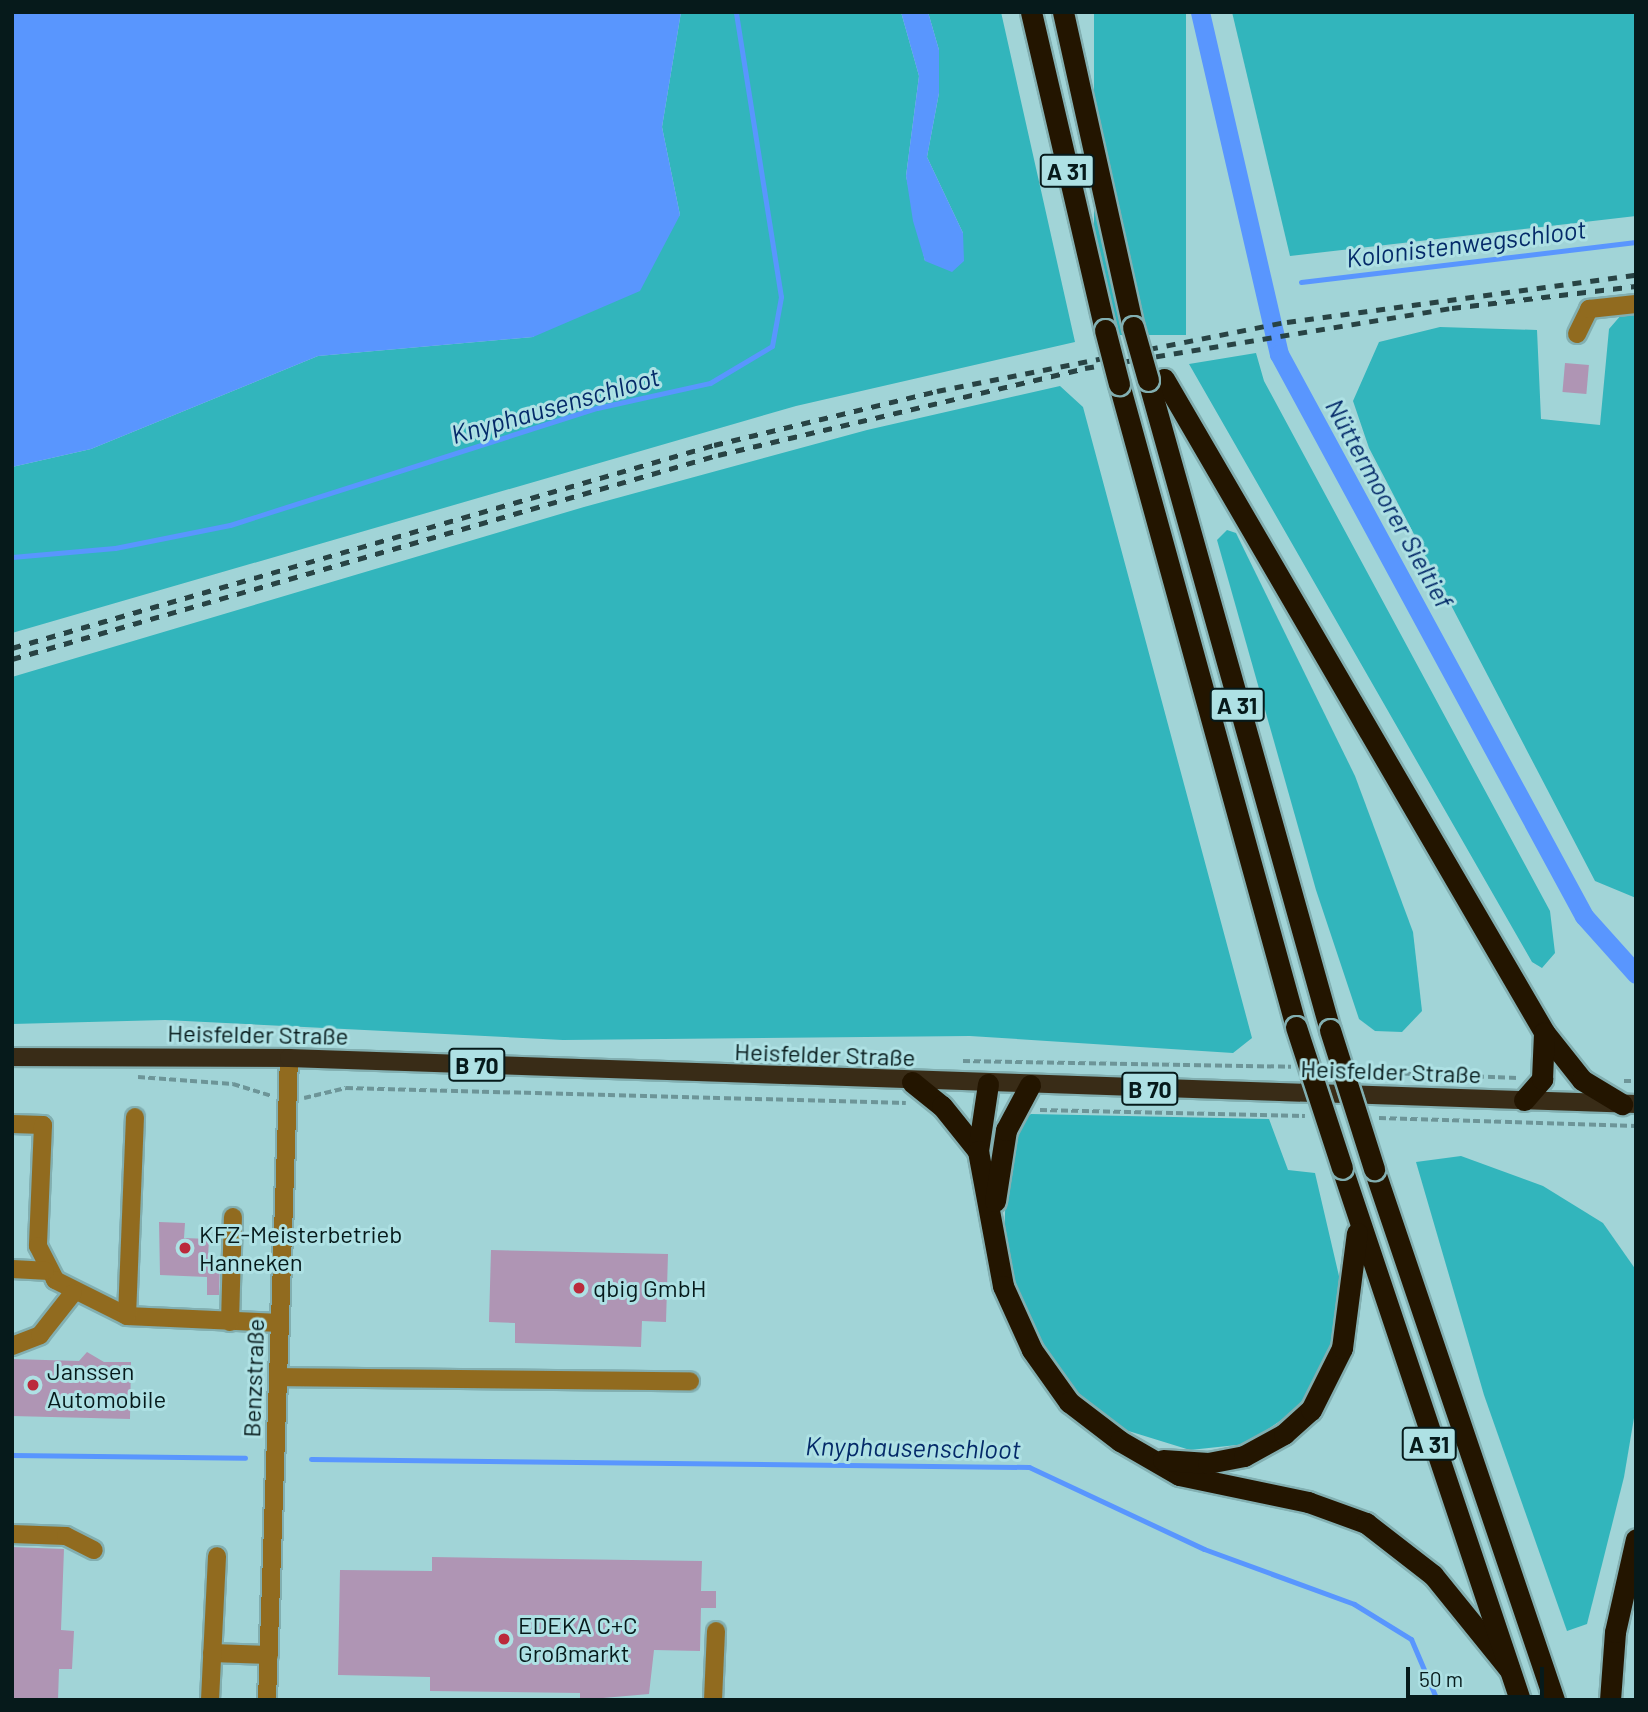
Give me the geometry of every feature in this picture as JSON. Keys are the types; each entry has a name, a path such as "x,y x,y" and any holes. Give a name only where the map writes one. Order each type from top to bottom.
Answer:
{"highway":[{"name":"A 31","path":"1031,12 1119,384 1296,1027 1357,1217 1520,1700"},
{"name":"A 31","path":"1063,12 1133,327 1141,355 1156,380 1330,1030 1554,1700"},
{"path":"1156,380 1544,1032 1581,1080 1629,1104"},
{"path":"1524,1100 1542,1079 1544,1032"},
{"path":"912,1082 942,1106 978,1151"},
{"path":"988,1084 978,1151 1003,1286 1037,1359 1092,1423 1145,1458 1179,1475 1308,1502 1366,1523 1433,1575 1509,1669"},
{"path":"993,1228 1014,1109 1030,1086"},
{"path":"1145,1458 1208,1463 1244,1456 1284,1434 1311,1410 1342,1348 1357,1217"},
{"path":"1610,1700 1615,1632 1636,1539"}],"main road":[{"name":"Heisfelder Straße","path":"12,1057 289,1058 912,1082 1629,1104"}],"street":[{"path":"1577,334 1589,309 1636,304"},
{"name":"Benzstraße","path":"267,1700 289,1058"},
{"path":"127,1316 135,1117"},
{"path":"12,1124 43,1125 38,1246 46,1270 73,1293 127,1316 280,1324"},
{"path":"230,1322 233,1217"},
{"path":"12,1269 46,1270"},
{"path":"12,1346 40,1335 73,1293"},
{"path":"278,1377 690,1381"},
{"path":"12,1534 66,1536 94,1550"},
{"path":"210,1700 217,1556"},
{"path":"713,1700 716,1631"},
{"path":"212,1653 269,1656"}],"path":[{"path":"1375,1073 1542,1079"},
{"path":"126,1076 233,1084 288,1097 322,1099 346,1088 942,1106"},
{"path":"1581,1080 1636,1081"},
{"path":"1014,1109 1243,1114"},
{"path":"1384,1118 1636,1126"}],"shaded area":[{"path":"681,12 901,12 919,76 906,176 925,261 963,233 927,157 939,93 939,50 928,12 1001,12 1075,342 796,406 12,633 12,467 91,449 318,356 533,337 680,215 662,127"},
{"path":"1094,12 1186,12 1186,335 1094,335"},
{"path":"1232,12 1636,12 1636,216 1290,256"},
{"path":"1636,312 1636,898 1595,881 1369,448 1353,401 1379,342 1440,327 1537,330 1541,419 1600,425 1609,329 1622,314"},
{"path":"1256,353 1264,381 1550,911 1555,953 1542,968 1532,962 1189,364"},
{"path":"1060,386 1083,407 1252,1038 1233,1053 970,1036 563,1040 165,1020 12,1024 12,677 584,507 867,430"},
{"path":"1227,530 1236,533 1355,776 1413,932 1422,1011 1402,1032 1375,1031 1359,1019 1316,890 1217,540"},
{"path":"1031,1114 1269,1119 1288,1170 1315,1173 1342,1289 1336,1346 1308,1402 1246,1444 1190,1450 1122,1429 1073,1392 1024,1320 1004,1243 1007,1155 1021,1121"},
{"path":"1461,1156 1543,1186 1603,1223 1636,1270 1636,1406 1624,1477 1587,1624 1567,1631 1484,1395 1416,1162"}],"water":[{"path":"12,12 681,12 662,127 680,215 640,291 533,337 318,356 91,449 12,467"},
{"path":"901,12 928,12 939,50 939,93 927,157 963,233 964,261 952,272 925,261 913,221 906,176 919,76"}],"building":[{"path":"1565,363 1589,365 1586,394 1562,392"},
{"name":"KFZ-Meisterbetrieb Hanneken","path":"159,1222 185,1223 184,1238 209,1239 208,1257 220,1258 219,1295 207,1295 207,1277 160,1275"},
{"name":"qbig GmbH","path":"491,1250 668,1254 666,1322 642,1321 641,1347 515,1343 515,1323 489,1322"},
{"path":"87,1352 104,1362 131,1362 130,1419 12,1416 12,1359 79,1361"},
{"path":"12,1547 64,1549 61,1630 74,1631 72,1669 59,1669 58,1700 12,1700"},
{"path":"432,1557 702,1561 701,1591 716,1591 716,1608 701,1608 700,1651 654,1650 649,1694 580,1700 580,1693 430,1691 430,1677 338,1675 340,1570 432,1571"}],"waterway":[{"name":"Knyphausenschloot","path":"12,557 115,548 230,525 597,408 710,383 772,346 781,297 736,12"},
{"name":"Nüttermoorer Sieltief","path":"1200,12 1279,354 1584,916 1636,974"},
{"name":"Kolonistenwegschloot","path":"1301,282 1636,242"},
{"name":"Knyphausenschloot","path":"12,1455 245,1458"},
{"name":"Knyphausenschloot","path":"311,1459 1029,1467 1204,1549 1354,1604 1411,1639 1437,1700"}],"railway":[{"path":"12,648 714,445 937,391 1287,322 1636,275"},
{"path":"12,659 718,455 1085,368 1452,308 1636,286"}],"place":[{"name":"KFZ-Meisterbetrieb Hanneken","path":"185,1248"},
{"name":"qbig GmbH","path":"579,1288"},
{"name":"Janssen Automobile","path":"33,1385"},
{"name":"EDEKA C+C Großmarkt","path":"504,1639"}]}
